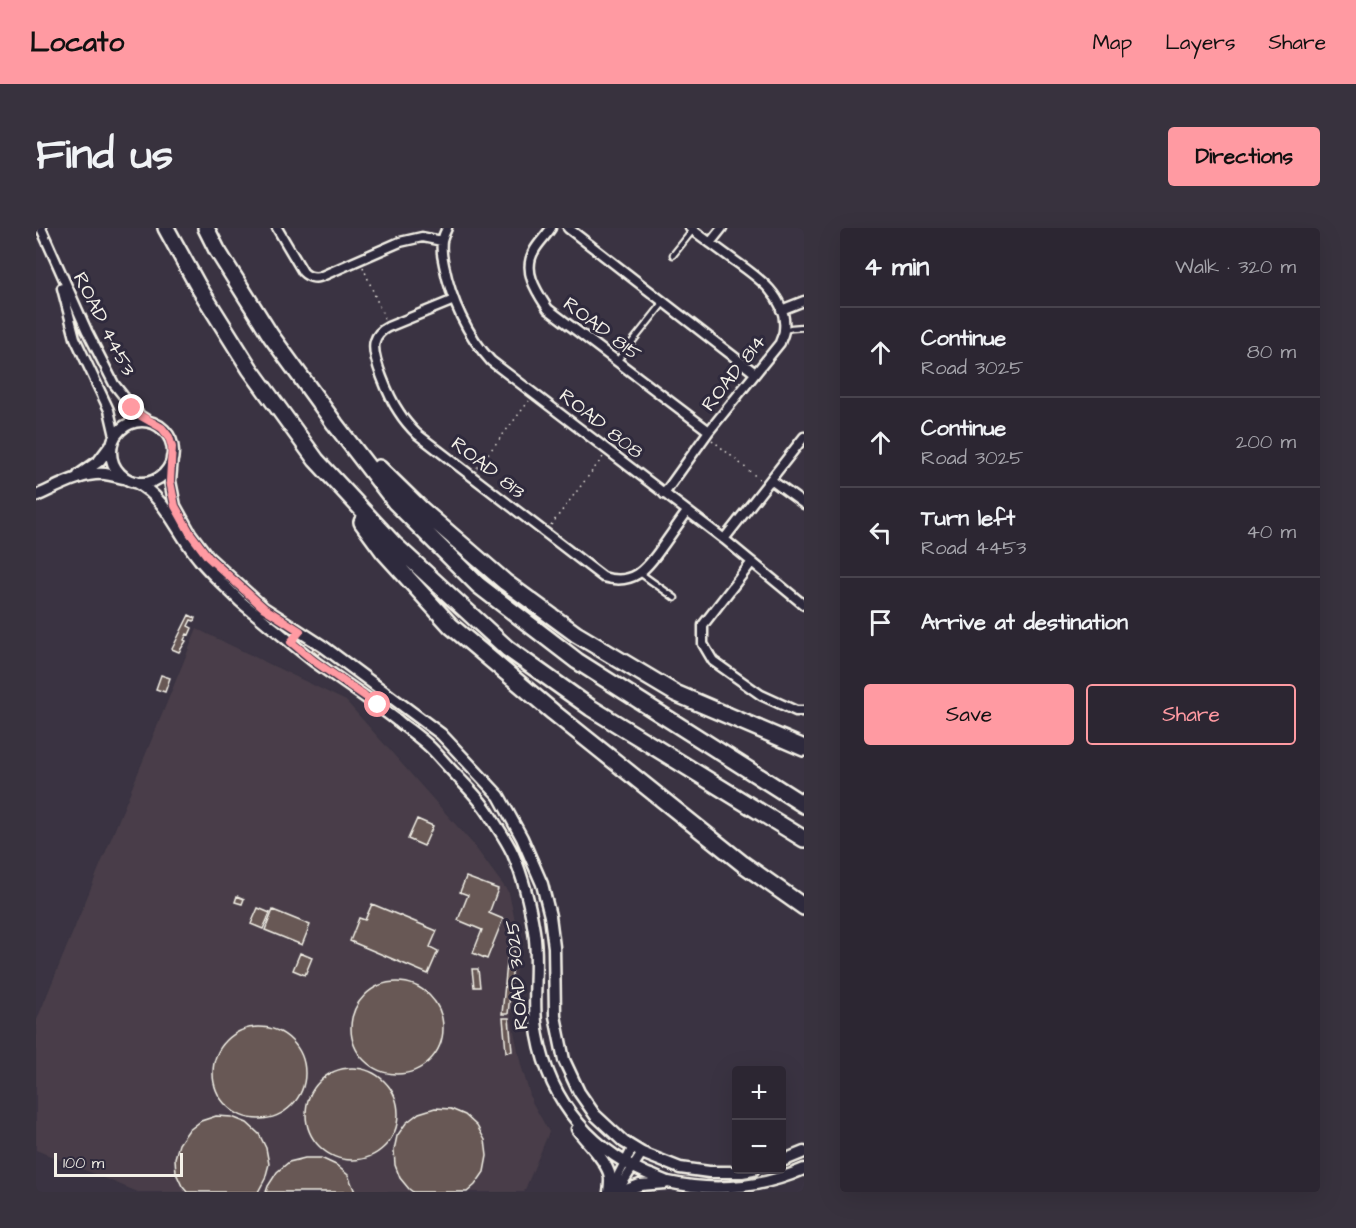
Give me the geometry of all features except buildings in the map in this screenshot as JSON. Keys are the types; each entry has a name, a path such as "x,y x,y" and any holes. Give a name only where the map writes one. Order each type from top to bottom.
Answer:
{"highway":[{"path":"166,228 198,286 250,369 384,552 451,626 553,712 734,857 804,907"},
{"path":"206,228 217,250 271,336 335,424 396,502 478,585 577,662 804,804"},
{"path":"335,424 429,517 505,582 576,634 675,693 804,748"},
{"path":"316,460 394,544 508,650 591,708 804,839"}],"street":[{"name":"ROAD 4453","path":"41,228 87,332 114,384 132,408 152,423"},
{"path":"276,228 303,272 312,278 319,278 400,242 422,237 442,241"},
{"name":"ROAD 808","path":"447,228 442,241 446,276 454,300 468,329 485,354 499,368 752,561 804,605"},
{"name":"ROAD 815","path":"551,228 534,251 529,263 536,290 548,309 708,433"},
{"path":"568,228 755,374"},
{"path":"710,243 722,228"},
{"name":"ROAD 814","path":"664,494 708,433 780,343 784,330 779,303 771,291 757,277 692,229"},
{"name":"ROAD 4453","path":"55,262 75,338 110,410 113,440"},
{"path":"388,327 454,300"},
{"path":"781,310 804,301"},
{"name":"ROAD 813","path":"388,327 380,332 375,340 376,360 393,403 417,434 603,577 622,580 640,573"},
{"path":"36,496 79,478 96,474 106,474 144,483 154,480 162,475 172,458 169,437 162,428 152,423 144,421 128,424 121,429 99,461 66,483"},
{"path":"724,539 804,437"},
{"path":"113,440 111,455 113,464 118,472 131,480"},
{"name":"ROAD 3025","path":"172,458 170,481 175,506 190,533 208,557 264,608 338,658 441,734 499,796 522,838 542,884 550,916 554,947 555,1016 564,1060 579,1092 595,1115 615,1134 638,1150 680,1168 732,1172"},
{"name":"ROAD 3025","path":"131,480 147,488 155,496 200,560 242,603 430,747 476,795 490,814 513,853 534,931 537,953 536,1022 545,1067 562,1103 580,1125 600,1144 629,1165 669,1182 706,1189 741,1188 773,1181 804,1169"},
{"path":"769,482 804,504"},
{"path":"640,573 650,564 687,512"},
{"path":"752,561 703,625 703,644 713,661 761,695 796,711 804,711"},
{"path":"291,642 300,631"},
{"path":"328,671 338,658"},
{"path":"430,747 441,734"},
{"path":"562,1103 578,1131 609,1172 609,1192"},
{"path":"609,1192 638,1150"},
{"path":"786,1159 804,1152"},
{"path":"619,1192 629,1165"},
{"path":"619,1192 640,1185 669,1182"}],"lane":[{"path":"674,255 692,229"},
{"path":"617,361 664,302"},
{"path":"784,330 804,327"},
{"path":"640,573 675,598"}],"path":[{"path":"360,260 388,327"},
{"path":"471,476 535,394"},
{"path":"708,433 769,482"},
{"path":"545,533 608,451"}],"shaded area":[{"path":"197,629 346,701 472,843 509,893 519,940 511,1017 521,1065 532,1102 549,1132 524,1192 138,1192 36,1150 36,1022"}],"route":[{"path":"132,408 162,428 169,437 172,447 171,493 175,506 190,533 208,557 264,608 300,631 291,642 314,661 378,705"}]}
